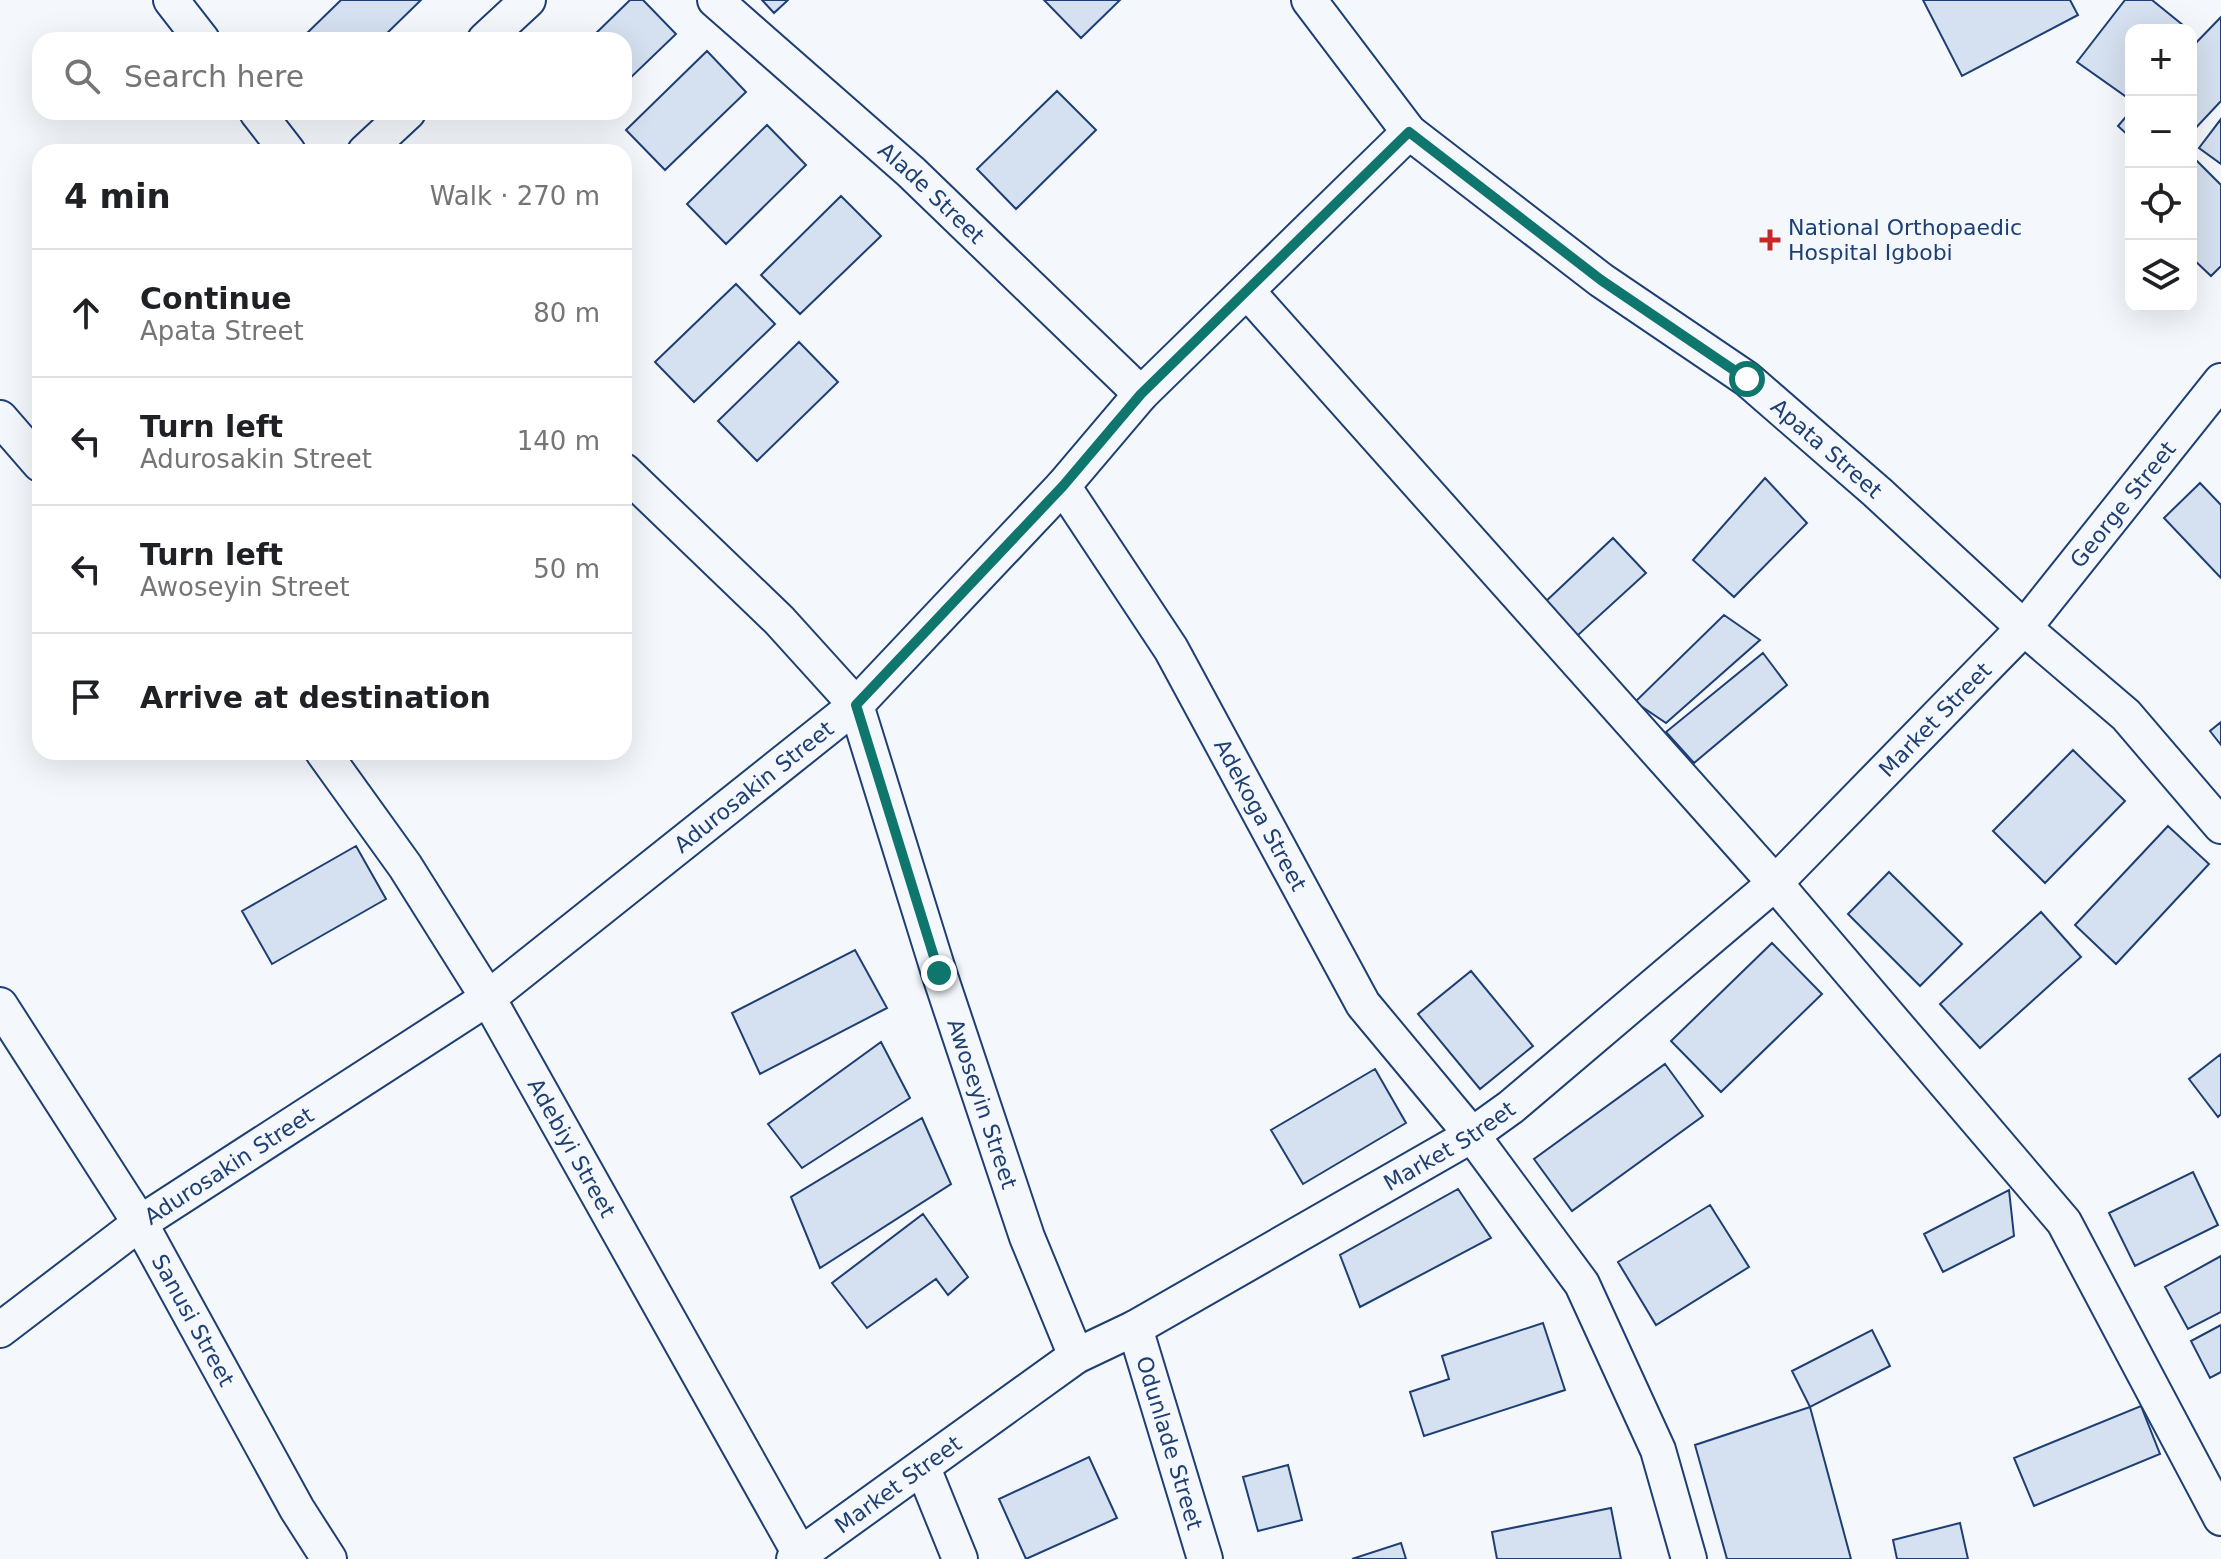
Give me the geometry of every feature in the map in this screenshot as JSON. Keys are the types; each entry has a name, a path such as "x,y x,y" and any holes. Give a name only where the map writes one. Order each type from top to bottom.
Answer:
{"street":[{"path":"171,0 196,32"},
{"path":"494,32 528,0"},
{"name":"Alade Street","path":"715,0 911,172 1141,394"},
{"name":"Apata Street","path":"1309,0 1409,132 1601,280 1747,379 1877,492 2024,628 2126,715 2221,826"},
{"path":"263,120 282,144"},
{"path":"374,144 399,120"},
{"name":"Adurosakin Street","path":"0,1330 140,1223 488,998 856,705 1063,486 1141,394 1409,132"},
{"path":"1247,291 1775,883 2064,1222 2221,1518"},
{"name":"George Street","path":"2024,628 2221,381"},
{"path":"14,431 32,454"},
{"name":"Awoseyin Street","path":"632,479 779,620 856,705 939,973 1022,1222 1076,1356"},
{"name":"Adekoga Street","path":"1063,486 1171,649 1363,1004 1472,1135 1582,1284 1658,1450 1689,1559"},
{"name":"Market Street","path":"797,1557 1076,1356 1135,1328 1472,1135 1511,1107 1775,883 2024,628"},
{"name":"Adebiyi Street","path":"329,760 405,866 488,998 797,1557"},
{"name":"Sanusi Street","path":"0,1005 140,1223 297,1509 329,1559"},
{"name":"Odunlade Street","path":"1135,1328 1205,1559"},
{"path":"923,1468 960,1559"}],"building":[{"path":"341,0 421,0 388,32 308,32"},
{"path":"630,0 643,0 676,34 632,76 632,32 597,32"},
{"path":"762,0 788,0 774,13"},
{"path":"1044,0 1120,0 1081,38"},
{"path":"1923,0 2070,0 2078,15 1962,76"},
{"path":"2125,0 2152,0 2182,24 2125,24 2125,96 2077,62"},
{"path":"2221,17 2221,101 2197,127 2197,96 2197,42"},
{"path":"707,51 746,92 665,170 626,130"},
{"path":"1057,91 1096,130 1016,209 977,169"},
{"path":"2125,118 2125,132 2118,126"},
{"path":"2221,119 2221,164 2199,148"},
{"path":"767,125 806,165 726,244 687,204"},
{"path":"2197,161 2221,185 2221,266 2211,276 2197,263"},
{"path":"841,196 881,236 800,314 761,275"},
{"path":"736,284 775,324 694,402 655,362"},
{"path":"799,342 838,382 757,461 718,421"},
{"path":"1765,478 1807,523 1734,597 1693,560"},
{"path":"2200,483 2221,505 2221,578 2164,518"},
{"path":"1613,538 1646,573 1577,636 1543,604"},
{"path":"1724,615 1760,640 1666,723 1635,702"},
{"path":"1763,653 1787,685 1694,763 1666,732"},
{"path":"2221,722 2221,745 2210,731"},
{"path":"2073,750 2125,801 2045,883 1993,831"},
{"path":"2168,826 2209,864 2116,964 2075,925"},
{"path":"356,846 386,899 272,964 242,911"},
{"path":"1889,872 1962,944 1920,986 1848,914"},
{"path":"2041,912 2081,957 1980,1048 1940,1004"},
{"path":"1772,943 1822,994 1721,1092 1671,1041"},
{"path":"855,950 887,1008 760,1074 732,1013"},
{"path":"1471,971 1533,1046 1480,1089 1418,1014"},
{"path":"881,1042 910,1098 802,1168 768,1124"},
{"path":"2221,1054 2221,1114 2218,1117 2189,1079"},
{"path":"1665,1064 1703,1116 1572,1211 1534,1159"},
{"path":"1375,1069 1406,1123 1303,1184 1271,1130"},
{"path":"922,1118 951,1184 820,1268 791,1197"},
{"path":"2193,1172 2218,1225 2135,1266 2109,1213"},
{"path":"1458,1189 1491,1238 1360,1307 1340,1255"},
{"path":"2009,1190 2014,1236 1943,1272 1924,1234"},
{"path":"1710,1205 1749,1267 1656,1325 1618,1262"},
{"path":"923,1214 968,1277 948,1295 936,1279 867,1328 832,1283"},
{"path":"2221,1256 2221,1312 2188,1329 2165,1287"},
{"path":"1543,1323 1565,1390 1424,1436 1410,1392 1449,1379 1442,1356"},
{"path":"2221,1325 2221,1372 2210,1378 2191,1341"},
{"path":"1872,1330 1890,1366 1810,1407 1792,1371"},
{"path":"2141,1406 2160,1454 2034,1506 2014,1458"},
{"path":"1810,1407 1851,1559 1727,1559 1695,1445"},
{"path":"1089,1457 1117,1518 1026,1559 999,1499"},
{"path":"1288,1465 1302,1520 1258,1531 1243,1477"},
{"path":"1611,1508 1621,1559 1497,1559 1492,1532"},
{"path":"1960,1523 1968,1559 1897,1559 1893,1540"},
{"path":"1401,1543 1406,1559 1352,1559"}],"place":[{"name":"National Orthopaedic Hospital Igbobi","path":"1770,240"}],"route":[{"path":"939,973 856,705 1063,486 1141,394 1409,132 1601,280 1747,379"}]}
